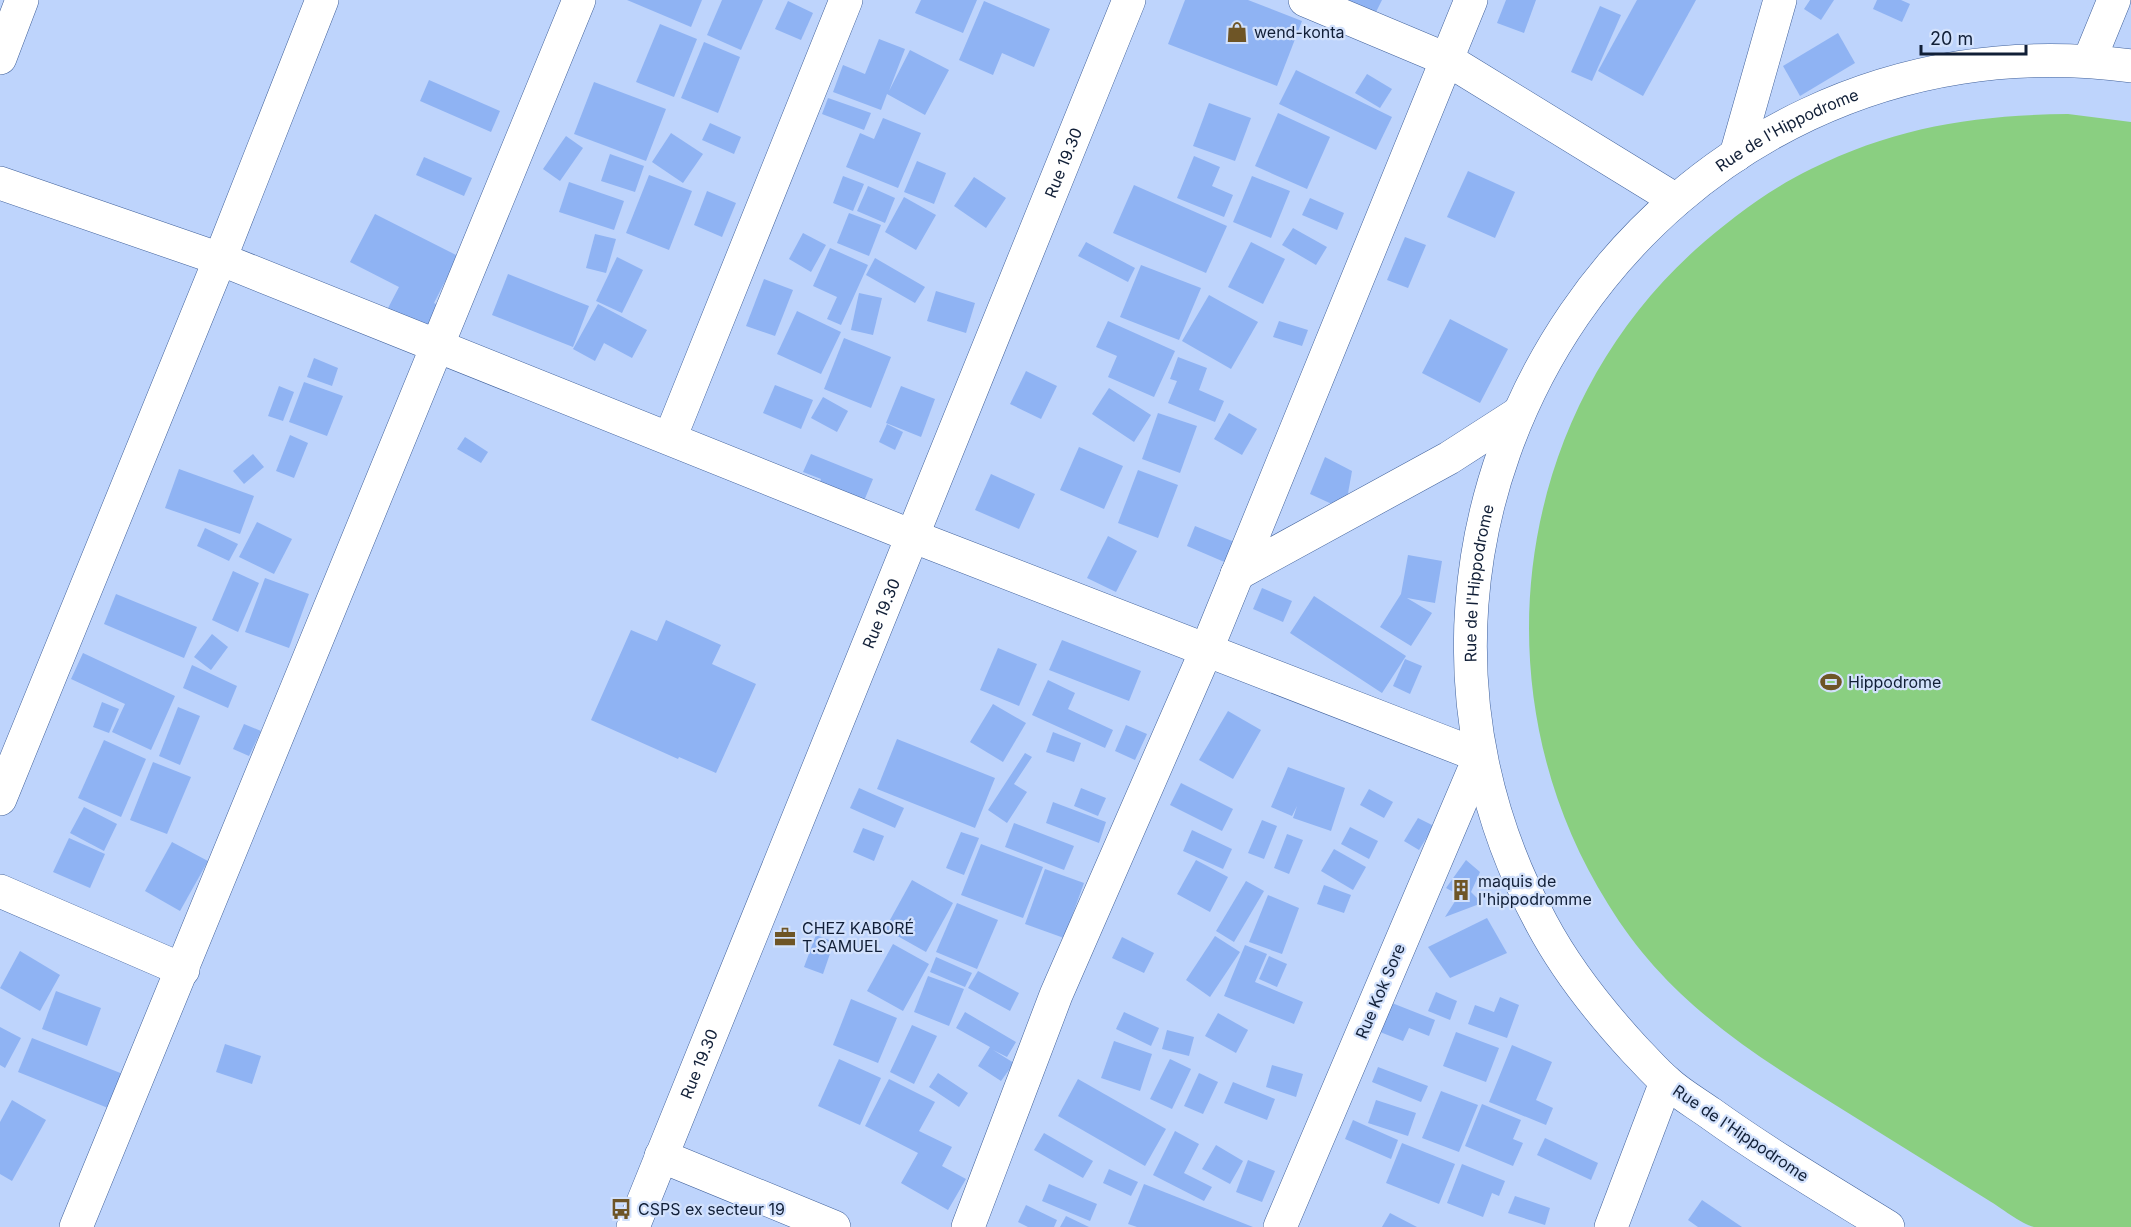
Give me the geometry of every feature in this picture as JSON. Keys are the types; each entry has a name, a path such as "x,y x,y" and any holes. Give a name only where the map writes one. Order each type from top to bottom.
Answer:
{"street":[{"path":"0,58 22,0"},
{"path":"0,799 220,259 322,0"},
{"path":"76,1227 579,0"},
{"path":"670,438 846,0"},
{"name":"Rue 19.30","path":"633,1227 1129,0"},
{"path":"1305,0 1448,60 1676,200"},
{"path":"968,1227 1056,995 1206,651 1471,0"},
{"path":"1736,155 1780,0"},
{"path":"2090,61 2114,0"},
{"name":"Rue de l'Hippodrome","path":"1888,1227 1747,1140 1666,1082 1607,1020 1573,974 1543,927 1517,875 1502,833 1480,756 1470,654 1472,597 1480,540 1493,484 1511,431 1534,378 1557,339 1596,282 1634,239 1676,200 1736,155 1820,109 1874,89 1928,74 1985,65 2042,61 2090,61 2131,66"},
{"path":"0,183 220,259 912,536 1480,756"},
{"path":"1237,573 1449,459 1519,413"},
{"name":"Rue Kok Sore","path":"1280,1227 1480,756"},
{"path":"0,891 183,970"},
{"path":"1611,1227 1666,1082"},
{"path":"661,1156 834,1227"}],"green space":[{"name":"Hippodrome","path":"2068,114 2131,122 2131,1227 2034,1227 2023,1222 1782,1072 1717,1025 1687,999 1658,971 1608,904 1567,823 1540,737 1529,649 1533,561 1552,475 1585,393 1633,317 1695,250 1736,216 1780,186 1811,169 1874,143 1905,133 1968,121"}],"building":[{"path":"627,0 702,0 691,27"},
{"path":"722,0 763,0 741,50 707,35"},
{"path":"921,0 977,0 963,33 915,13"},
{"path":"1185,0 1248,0 1302,21 1277,86 1168,44"},
{"path":"1346,0 1382,0 1375,14"},
{"path":"1506,0 1536,0 1524,33 1497,23"},
{"path":"1637,0 1696,0 1643,96 1598,71"},
{"path":"1810,0 1834,0 1821,20 1804,9"},
{"path":"1877,0 1901,0 1910,4 1902,22 1873,9"},
{"path":"788,1 813,13 801,40 775,29"},
{"path":"984,1 1050,29 1034,67 1002,53 993,75 959,60"},
{"path":"1600,6 1621,15 1592,81 1571,72"},
{"path":"660,24 697,39 674,97 636,82"},
{"path":"1838,33 1855,63 1800,96 1783,66"},
{"path":"879,39 905,49 889,91 910,50 949,70 925,115 887,94 881,110 833,92 843,65 865,74"},
{"path":"704,42 740,57 718,113 681,98"},
{"path":"1296,70 1392,117 1376,150 1279,104"},
{"path":"1367,74 1392,89 1380,108 1355,93"},
{"path":"429,80 500,111 491,132 420,101"},
{"path":"594,82 666,109 646,161 574,134"},
{"path":"828,98 871,113 864,130 822,114"},
{"path":"1209,103 1251,118 1235,161 1193,146"},
{"path":"1278,113 1330,137 1307,189 1255,166"},
{"path":"883,118 921,133 898,188 846,167 860,133 874,139"},
{"path":"710,123 741,137 734,154 702,140"},
{"path":"671,133 703,154 683,183 652,162"},
{"path":"566,136 583,148 560,181 543,169"},
{"path":"610,154 644,166 635,192 601,181"},
{"path":"1194,156 1220,167 1212,186 1233,195 1224,217 1177,198"},
{"path":"424,157 472,178 464,196 416,175"},
{"path":"917,161 946,173 934,204 904,192"},
{"path":"1468,171 1515,192 1495,238 1447,217"},
{"path":"649,175 692,191 669,250 626,233"},
{"path":"843,176 864,184 853,211 833,203"},
{"path":"1252,176 1290,191 1271,238 1233,222"},
{"path":"974,177 1006,198 986,228 954,206"},
{"path":"569,182 624,201 614,230 559,212"},
{"path":"1134,185 1227,226 1206,273 1113,233"},
{"path":"868,186 895,198 885,223 857,211"},
{"path":"707,191 736,203 722,237 694,225"},
{"path":"904,197 936,215 916,250 885,232"},
{"path":"1310,198 1344,213 1337,230 1302,215"},
{"path":"849,213 881,225 869,256 837,243"},
{"path":"375,214 458,256 434,303 440,306 426,333 386,312 399,287 350,262"},
{"path":"1293,228 1327,247 1316,265 1282,245"},
{"path":"803,233 826,245 811,272 789,259"},
{"path":"595,234 616,239 606,273 586,268"},
{"path":"1405,237 1426,245 1408,288 1387,280"},
{"path":"1086,242 1135,268 1128,282 1078,256"},
{"path":"1251,242 1285,259 1263,304 1228,287"},
{"path":"830,248 868,265 841,325 827,319 837,297 813,286"},
{"path":"617,257 643,270 622,313 596,301"},
{"path":"875,258 925,287 915,303 866,275"},
{"path":"1141,265 1201,288 1179,340 1120,317"},
{"path":"508,274 589,306 573,347 492,315"},
{"path":"764,279 793,290 775,336 746,326"},
{"path":"936,291 975,303 966,333 927,321"},
{"path":"859,293 882,298 873,335 851,330"},
{"path":"1209,295 1258,322 1231,369 1182,341"},
{"path":"598,304 647,330 632,358 604,343 595,361 573,349"},
{"path":"797,311 841,332 821,374 777,354"},
{"path":"1450,319 1508,349 1480,403 1422,373"},
{"path":"1108,321 1175,351 1154,397 1108,377 1117,356 1096,347"},
{"path":"1279,321 1308,330 1302,346 1273,337"},
{"path":"844,338 891,357 871,408 824,389"},
{"path":"1178,357 1207,368 1199,390 1224,401 1215,422 1168,403 1177,381 1170,379"},
{"path":"314,358 338,368 332,386 307,377"},
{"path":"1026,371 1057,386 1041,419 1010,404"},
{"path":"304,382 343,396 327,436 289,422"},
{"path":"775,385 813,400 801,429 763,413"},
{"path":"279,386 294,392 283,421 268,416"},
{"path":"901,386 935,399 921,437 886,423"},
{"path":"1109,388 1151,415 1134,442 1092,414"},
{"path":"823,397 848,411 837,432 811,418"},
{"path":"1158,413 1197,426 1180,473 1142,459"},
{"path":"1229,413 1257,429 1242,455 1214,439"},
{"path":"887,424 903,432 895,450 879,442"},
{"path":"290,435 308,443 294,478 276,471"},
{"path":"465,437 488,452 481,463 457,449"},
{"path":"1079,447 1123,466 1104,509 1060,490"},
{"path":"253,454 264,467 244,484 233,471"},
{"path":"811,454 873,479 857,518 813,500 821,479 803,472"},
{"path":"1325,457 1352,471 1345,510 1310,494"},
{"path":"179,469 254,496 240,534 165,508"},
{"path":"1138,470 1178,485 1158,538 1118,523"},
{"path":"991,474 1035,494 1019,529 975,510"},
{"path":"257,522 292,539 274,574 239,557"},
{"path":"1195,526 1237,543 1229,564 1187,546"},
{"path":"205,528 238,544 229,561 197,546"},
{"path":"1108,536 1137,551 1116,592 1087,578"},
{"path":"1408,555 1442,561 1435,603 1407,598 1432,613 1411,646 1380,627 1401,594"},
{"path":"233,571 259,583 238,632 212,620"},
{"path":"265,578 309,594 289,648 245,632"},
{"path":"1262,588 1292,601 1283,622 1253,609"},
{"path":"116,594 197,627 184,658 104,624"},
{"path":"1314,596 1406,656 1382,693 1290,633"},
{"path":"666,620 721,645 712,664 756,684 716,773 679,757 678,759 591,720 631,630 657,641"},
{"path":"212,634 228,647 211,670 194,657"},
{"path":"1062,640 1141,671 1129,701 1049,670"},
{"path":"998,648 1037,664 1019,706 980,690"},
{"path":"83,653 175,696 151,750 112,732 125,704 71,679"},
{"path":"1405,659 1422,666 1410,694 1393,686"},
{"path":"192,665 237,686 228,708 183,688"},
{"path":"1048,680 1075,693 1068,709 1113,730 1105,748 1032,715"},
{"path":"102,702 119,709 109,733 93,727"},
{"path":"993,704 1026,723 1003,762 970,742"},
{"path":"178,707 200,716 180,765 159,756"},
{"path":"1228,711 1261,730 1233,779 1199,760"},
{"path":"244,724 261,731 249,756 233,749"},
{"path":"1126,725 1147,734 1135,760 1115,751"},
{"path":"1053,732 1081,743 1074,762 1046,752"},
{"path":"897,739 995,778 975,828 877,789"},
{"path":"104,740 146,759 121,817 78,798"},
{"path":"1025,753 1032,757 1014,784 1027,792 1007,823 988,810"},
{"path":"153,762 191,777 167,834 130,820"},
{"path":"1288,767 1345,788 1331,831 1293,818 1297,806 1292,816 1271,807"},
{"path":"1181,783 1233,809 1222,831 1170,805"},
{"path":"859,788 904,808 895,828 850,808"},
{"path":"1081,788 1106,798 1098,816 1074,806"},
{"path":"1369,789 1393,802 1384,818 1360,805"},
{"path":"1053,802 1106,822 1099,843 1046,823"},
{"path":"84,807 117,824 104,851 70,833"},
{"path":"1418,818 1434,826 1419,850 1404,841"},
{"path":"1262,820 1277,826 1264,859 1248,853"},
{"path":"1014,823 1074,846 1064,870 1005,847"},
{"path":"1350,827 1378,841 1369,859 1341,844"},
{"path":"863,828 884,836 874,861 853,852"},
{"path":"1192,830 1232,849 1223,869 1183,851"},
{"path":"961,832 979,838 964,875 946,868"},
{"path":"1287,834 1303,840 1289,874 1274,868"},
{"path":"69,838 105,854 90,888 53,872"},
{"path":"172,842 208,861 180,911 145,891"},
{"path":"981,844 1043,867 1023,918 961,895"},
{"path":"1334,849 1366,867 1353,890 1321,871"},
{"path":"1196,860 1228,877 1210,912 1177,894"},
{"name":"maquis de l'hippodromme","path":"1466,860 1480,872 1471,892 1482,903 1445,917 1459,895 1446,888"},
{"path":"1045,869 1084,883 1064,938 1025,924"},
{"path":"912,880 953,903 926,952 885,929"},
{"path":"1246,881 1264,891 1234,942 1216,931"},
{"path":"1324,885 1351,895 1344,913 1317,904"},
{"path":"1268,895 1299,908 1282,954 1249,942"},
{"path":"957,903 998,920 977,969 936,952"},
{"path":"1487,918 1507,953 1450,978 1428,947"},
{"path":"816,935 834,942 823,974 804,967"},
{"path":"1215,936 1240,952 1210,997 1186,980"},
{"path":"1122,937 1154,953 1144,973 1112,958"},
{"path":"893,944 929,964 903,1011 867,991"},
{"path":"1245,945 1267,954 1255,982 1303,1002 1294,1024 1224,996"},
{"path":"20,951 60,975 40,1011 0,988"},
{"path":"1269,956 1287,964 1277,987 1259,979"},
{"path":"936,957 972,973 965,987 930,972"},
{"path":"978,971 1019,993 1010,1011 968,988"},
{"path":"928,976 964,989 949,1026 914,1012"},
{"path":"56,991 101,1008 87,1046 42,1029"},
{"path":"1436,992 1457,1001 1450,1020 1428,1011"},
{"path":"1500,997 1519,1005 1507,1038 1468,1024 1475,1005 1494,1012"},
{"path":"851,999 897,1018 878,1063 833,1045"},
{"path":"1392,1003 1435,1020 1429,1036 1409,1028 1403,1041 1380,1032"},
{"path":"965,1012 1016,1042 1007,1057 993,1050 1014,1063 1001,1081 978,1066 990,1047 956,1028"},
{"path":"1124,1012 1159,1028 1151,1046 1116,1029"},
{"path":"1218,1013 1248,1030 1236,1053 1205,1036"},
{"path":"912,1025 937,1036 914,1084 890,1072"},
{"path":"0,1027 21,1038 5,1068 0,1065"},
{"path":"1167,1030 1194,1037 1189,1056 1162,1049"},
{"path":"1456,1032 1499,1048 1486,1082 1443,1066"},
{"path":"32,1038 133,1078 118,1112 18,1072"},
{"path":"1114,1041 1152,1054 1140,1091 1101,1078"},
{"path":"225,1044 261,1056 252,1084 216,1072"},
{"path":"1512,1045 1552,1062 1536,1100 1553,1108 1546,1125 1489,1102"},
{"path":"839,1059 881,1078 860,1125 818,1106"},
{"path":"1170,1059 1191,1069 1172,1109 1150,1099"},
{"path":"1272,1065 1303,1074 1296,1097 1266,1087"},
{"path":"1378,1067 1428,1086 1421,1102 1372,1082"},
{"path":"938,1073 968,1093 959,1107 929,1087"},
{"path":"1199,1073 1218,1082 1203,1114 1184,1106"},
{"path":"889,1079 935,1102 919,1131 952,1147 942,1166 966,1179 948,1210 901,1183 918,1153 865,1126"},
{"path":"1078,1079 1166,1129 1145,1166 1058,1116"},
{"path":"1233,1082 1275,1099 1267,1120 1224,1103"},
{"path":"1441,1091 1478,1105 1459,1152 1422,1138"},
{"path":"12,1100 46,1120 12,1181 0,1174 0,1122"},
{"path":"1376,1100 1416,1113 1408,1136 1368,1123"},
{"path":"1482,1104 1521,1120 1513,1139 1523,1143 1513,1166 1465,1146"},
{"path":"1353,1120 1398,1140 1391,1159 1345,1139"},
{"path":"1175,1131 1199,1144 1184,1173 1212,1187 1204,1201 1153,1175"},
{"path":"1044,1133 1093,1161 1083,1178 1034,1150"},
{"path":"1545,1138 1598,1163 1591,1180 1537,1155"},
{"path":"1402,1143 1455,1164 1439,1204 1386,1183"},
{"path":"1216,1145 1243,1161 1230,1184 1202,1169"},
{"path":"1248,1160 1275,1171 1262,1202 1236,1192"},
{"path":"1462,1164 1505,1181 1499,1196 1492,1193 1483,1217 1447,1203"},
{"path":"1109,1169 1138,1182 1131,1196 1103,1183"},
{"path":"1049,1184 1097,1204 1090,1221 1042,1201"},
{"path":"1144,1184 1253,1227 1137,1227 1128,1224"},
{"path":"1515,1196 1550,1208 1545,1225 1508,1213"},
{"path":"1702,1200 1742,1227 1698,1227 1688,1220"},
{"path":"1026,1205 1057,1220 1054,1227 1028,1227 1018,1222"},
{"path":"1390,1213 1417,1227 1382,1227"},
{"path":"1066,1216 1089,1227 1060,1227"}],"place":[{"name":"wend-konta","path":"1237,32"},
{"name":"Hippodrome","path":"1831,682"},
{"name":"maquis de l'hippodromme","path":"1461,890"},
{"name":"CHEZ KABORÉ T.SAMUEL","path":"785,937"},
{"name":"CSPS ex secteur 19","path":"621,1209"}]}
